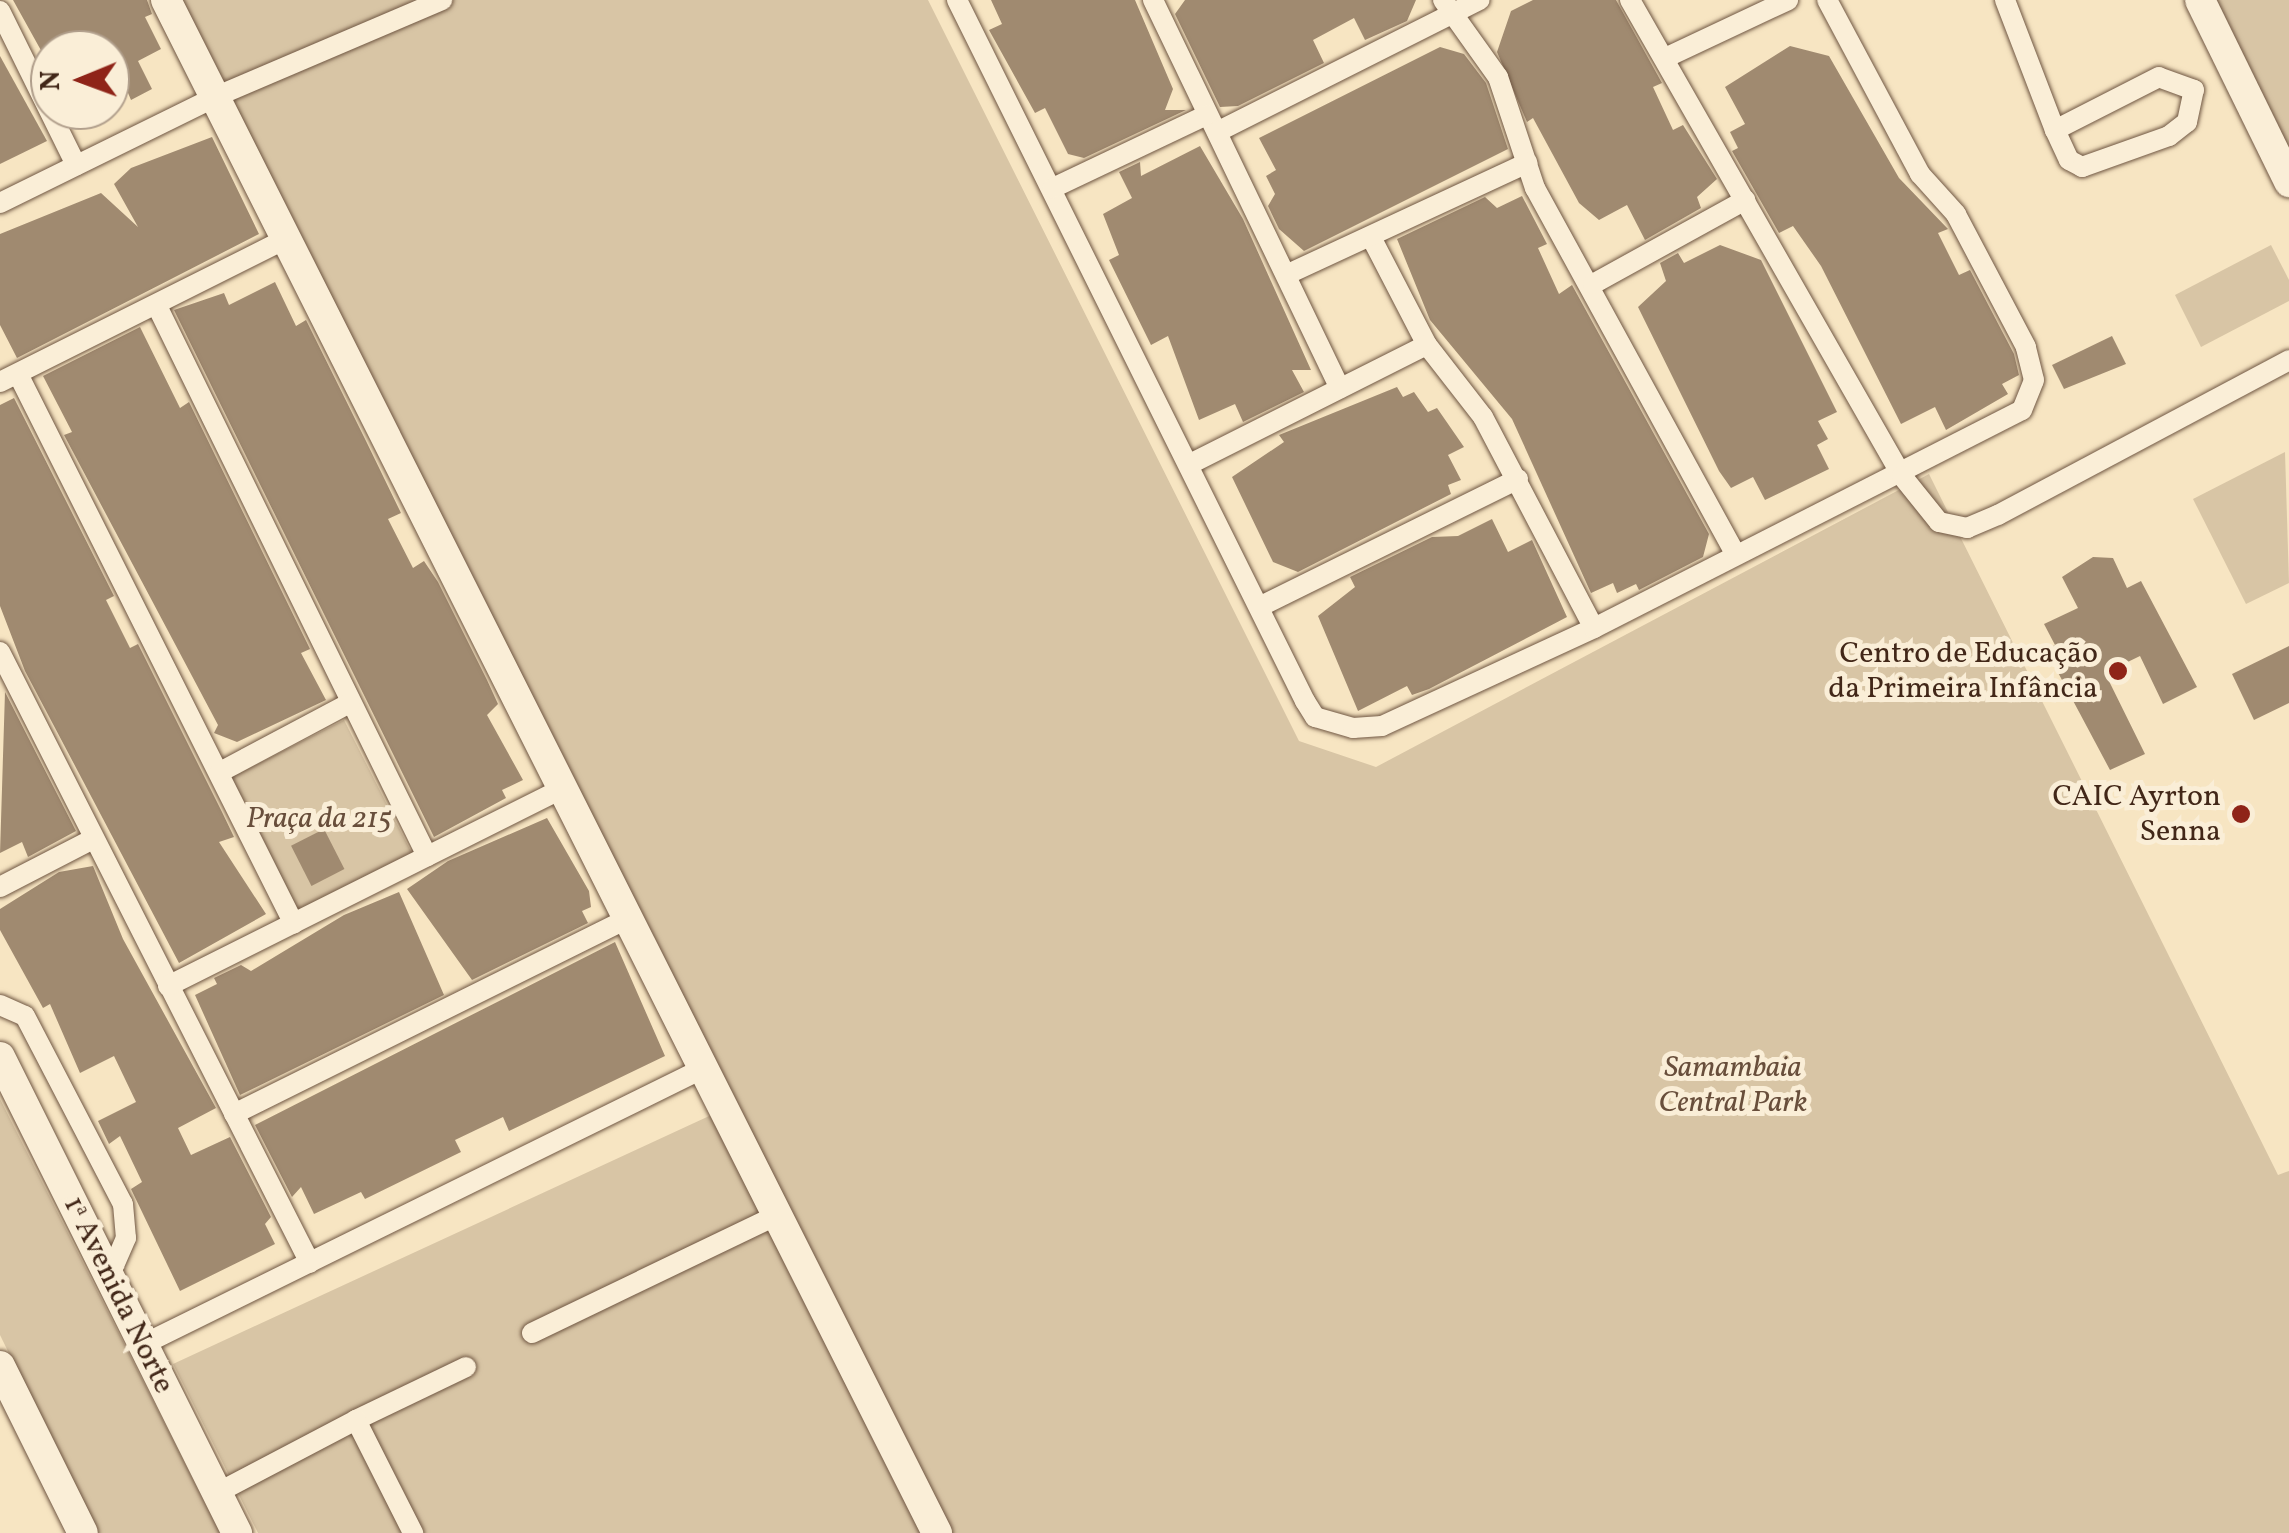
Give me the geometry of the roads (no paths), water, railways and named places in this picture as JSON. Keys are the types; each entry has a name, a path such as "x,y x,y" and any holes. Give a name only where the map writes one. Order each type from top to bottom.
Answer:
{"street":[{"path":"166,0 625,920 704,1068 938,1533"},
{"path":"0,203 215,97 442,0"},
{"path":"957,0 1314,717 1353,728 1382,726 1594,628 1734,553 2011,422 2030,396 2033,366 1956,214 1920,174 1827,0"},
{"path":"1153,0 1340,388"},
{"path":"1052,188 1212,124 1449,6 1480,0"},
{"path":"1630,0 1924,510 1967,528 2289,360"},
{"path":"1664,58 1788,0"},
{"path":"2005,0 2054,130 2069,160 2101,166 2188,122 2194,90 2159,77 2054,130"},
{"path":"2200,0 2289,182"},
{"path":"1449,6 1498,77 1527,163 1734,553"},
{"path":"0,11 76,165"},
{"path":"1288,274 1372,239 1527,163"},
{"path":"1593,284 1745,200"},
{"path":"287,238 9,378 220,772 294,924"},
{"path":"1372,239 1426,346 1483,417 1594,628"},
{"path":"157,306 427,856"},
{"path":"1190,464 1426,346"},
{"path":"1259,606 1518,480"},
{"path":"0,652 310,1263"},
{"path":"220,772 350,703"},
{"path":"168,986 562,788"},
{"path":"0,887 92,839"},
{"path":"234,1114 625,920"},
{"path":"0,1005 26,1016 123,1204 126,1238 109,1277"},
{"name":"1ᵃ Avenida Norte","path":"0,1057 237,1533"},
{"path":"142,1344 704,1068"},
{"path":"532,1334 776,1216"},
{"path":"0,1366 84,1533"},
{"path":"217,1493 466,1367"},
{"path":"356,1420 413,1533"}],"place":[{"name":"Centro de Educação da Primeira Infância","path":"2118,671"},
{"name":"CAIC Ayrton Senna","path":"2241,814"}],"park label":[{"name":"Praça da 215","path":"319,819"},
{"name":"Samambaia Central Park","path":"1733,1085"}]}
